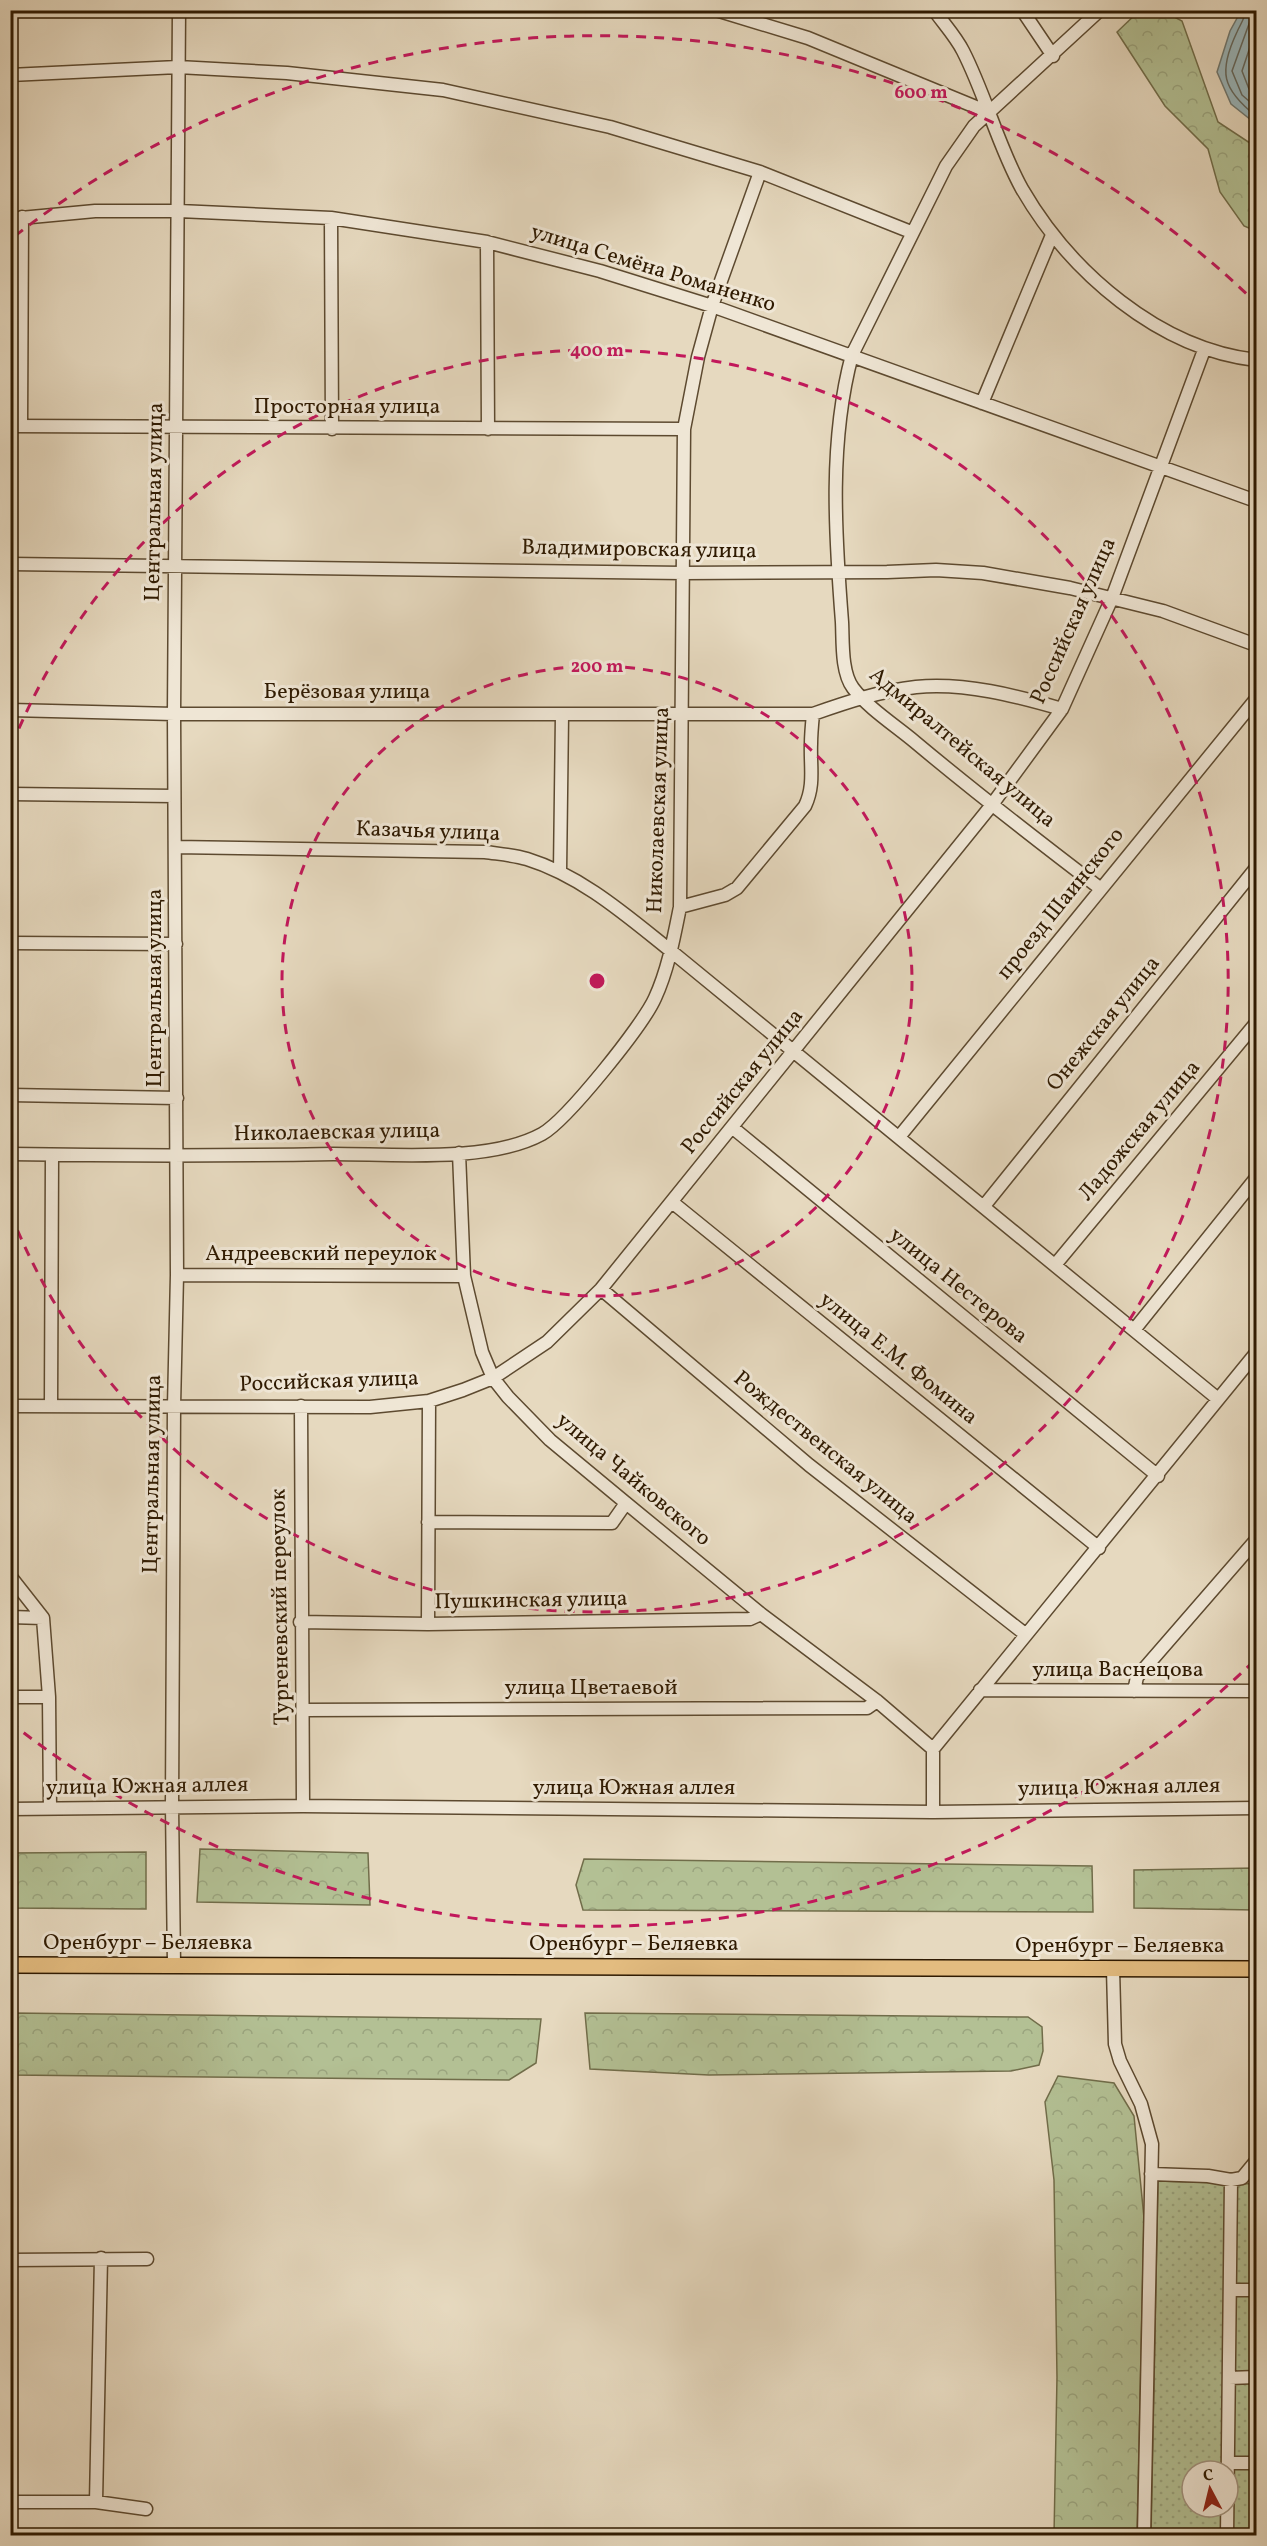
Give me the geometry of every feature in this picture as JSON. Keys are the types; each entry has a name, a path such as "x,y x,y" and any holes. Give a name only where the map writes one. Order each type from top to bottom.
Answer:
{"main road":[{"name":"Оренбург – Беляевка","path":"10,1965 1257,1969"}],"street":[{"name":"Центральная улица","path":"174,1965 172,1806 177,1098 174,714 179,10"},
{"path":"716,10 808,38 988,112"},
{"path":"934,10 962,48 1022,188 1052,235 1079,266 1110,294 1170,332 1204,350 1257,360"},
{"path":"1022,10 1053,56"},
{"name":"Адмиралтейская улица","path":"1100,10 1053,56 974,126 946,166 911,232 852,355 843,388 837,442 838,573 849,678 852,687 991,806 1101,889"},
{"path":"10,75 178,67 287,73 443,90 610,127 760,172 911,232"},
{"name":"Николаевская улица","path":"10,1155 459,1153 515,1146 545,1132 561,1118 630,1037 655,1000 671,951 680,907 684,714 684,429 698,357 712,306 760,172"},
{"name":"улица Семёна Романенко","path":"16,218 96,212 178,211 331,218 487,242 600,271 712,306 1257,501"},
{"path":"16,218 16,426"},
{"path":"331,218 332,429"},
{"path":"981,403 1052,235"},
{"path":"487,242 488,429"},
{"name":"Российская улица","path":"10,1406 370,1407 429,1401 493,1378 548,1342 601,1289 733,1128 991,806 1062,709 1112,598 1204,350"},
{"name":"Просторная улица","path":"16,426 684,429"},
{"name":"Владимировская улица","path":"10,564 683,573 838,573 936,570 983,573 1070,588 1162,611 1257,645"},
{"name":"Берёзовая улица","path":"10,710 174,714 813,714 862,697 917,687 950,687 1024,698 1062,709"},
{"name":"проезд Шаинского","path":"899,1137 1257,699"},
{"path":"680,907 725,895 737,888 805,806 811,794 813,782 811,744 813,714"},
{"path":"560,872 562,715"},
{"path":"10,794 174,796"},
{"name":"Казачья улица","path":"175,847 485,852 526,859 560,872 593,891 795,1051"},
{"name":"Онежская улица","path":"984,1206 1257,868"},
{"path":"10,943 176,944"},
{"name":"Ладожская улица","path":"1055,1265 1257,1023"},
{"path":"795,1051 1218,1400"},
{"path":"10,1095 177,1098"},
{"name":"улица Нестерова","path":"733,1128 1158,1476"},
{"name":"улица Чайковского","path":"459,1153 464,1276 482,1352 493,1378 515,1405 550,1440 761,1614 878,1701 933,1749"},
{"path":"51,1406 52,1155"},
{"path":"1134,1330 1257,1178"},
{"name":"улица Е.М. Фомина","path":"672,1202 1099,1548"},
{"name":"Андреевский переулок","path":"177,1275 464,1276"},
{"name":"Рождественская улица","path":"601,1289 809,1465 1026,1634"},
{"path":"933,1812 933,1749 1257,1353"},
{"path":"428,1624 429,1401"},
{"name":"Тургеневский переулок","path":"300,1406 303,1806"},
{"path":"428,1522 612,1523 626,1503"},
{"path":"1134,1691 1137,1677 1257,1540"},
{"path":"10,1576 43,1618 49,1697 50,1809"},
{"name":"Пушкинская улица","path":"300,1622 428,1624 750,1619 761,1614"},
{"path":"10,1617 43,1618"},
{"name":"улица Васнецова","path":"980,1690 1257,1691"},
{"path":"10,1697 49,1697"},
{"name":"улица Цветаевой","path":"303,1710 867,1708 878,1701"},
{"name":"улица Южная аллея","path":"10,1809 303,1806 933,1812 1257,1808"},
{"path":"1113,1969 1115,2044 1120,2061 1141,2104 1152,2144 1144,2535"},
{"path":"1229,2459 1230,2290 1237,2179 1257,2161"},
{"path":"1151,2174 1257,2179"},
{"path":"96,2502 101,2258"},
{"path":"10,2260 147,2259"},
{"path":"1230,2290 1257,2290"},
{"path":"1229,2378 1257,2378"},
{"path":"1240,2463 1257,2463"},
{"path":"10,2502 96,2502 146,2509"},
{"path":"1227,2519 1227,2535"}],"green space":[{"path":"1163,11 1182,21 1218,122 1256,147 1256,231 1244,226 1220,192 1208,149 1165,106 1117,32 1138,12"},
{"path":"200,1849 368,1853 370,1905 197,1902"},
{"path":"146,1852 146,1909 11,1908 11,1853"},
{"path":"584,1859 1092,1866 1093,1912 583,1910 576,1885"},
{"path":"1256,1868 1256,1910 1134,1908 1134,1870"},
{"path":"11,2013 541,2019 536,2063 509,2080 11,2075"},
{"path":"585,2013 1028,2017 1042,2027 1043,2051 1039,2065 1011,2071 709,2075 590,2069"},
{"path":"1058,2076 1114,2083 1134,2116 1144,2218 1137,2535 1054,2535 1057,2377 1054,2180 1045,2102"},
{"path":"1158,2181 1256,2184 1256,2535 1151,2536"}],"water":[{"path":"1241,11 1256,11 1256,124 1231,104 1217,72 1230,31"}]}
